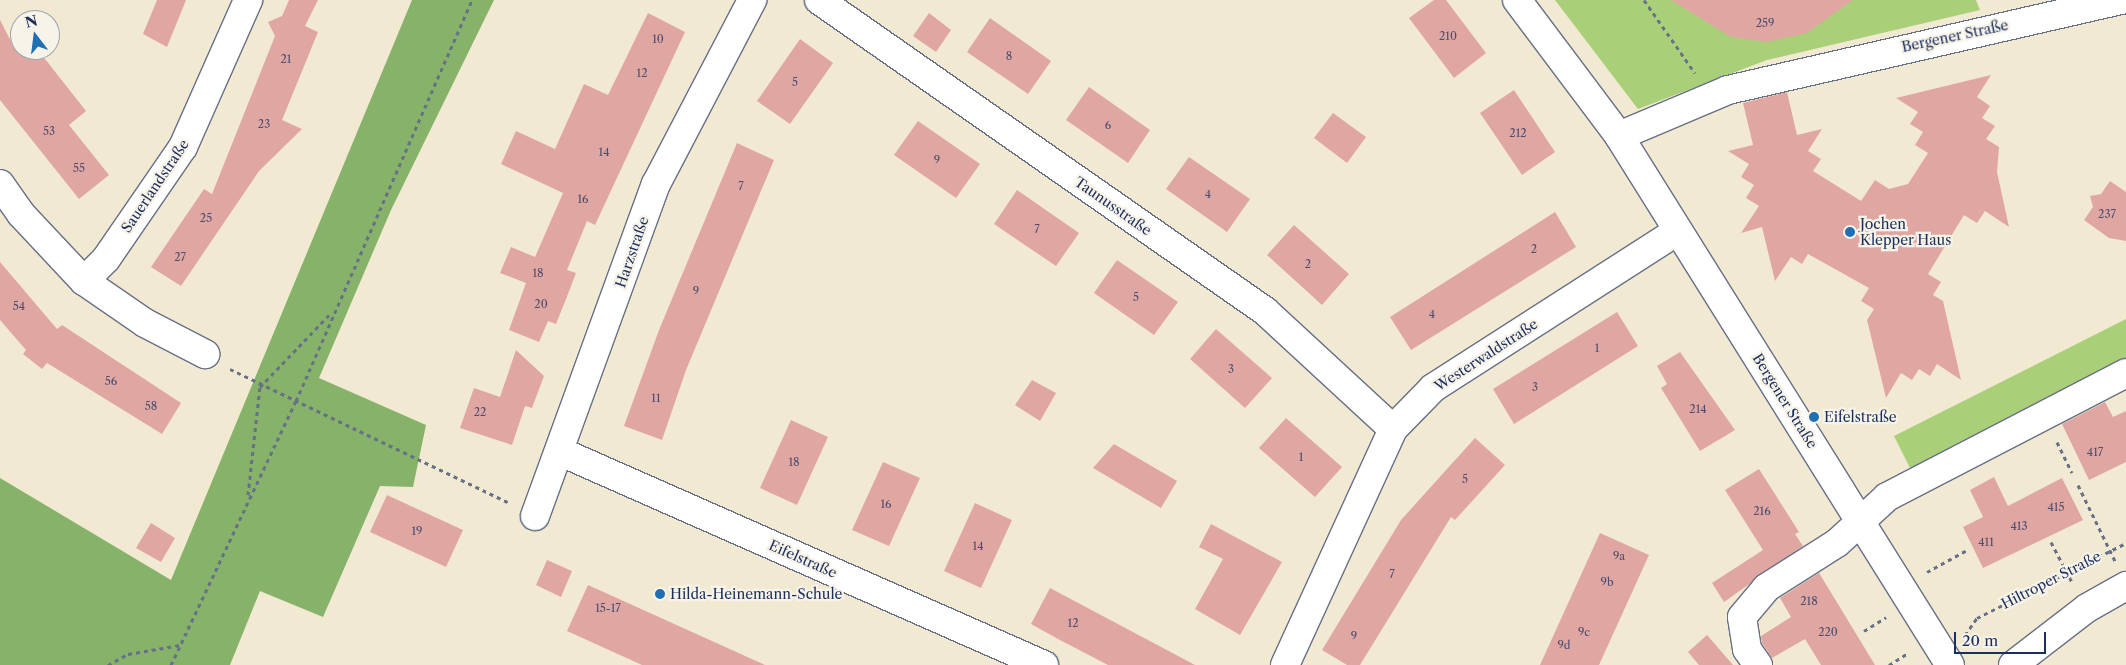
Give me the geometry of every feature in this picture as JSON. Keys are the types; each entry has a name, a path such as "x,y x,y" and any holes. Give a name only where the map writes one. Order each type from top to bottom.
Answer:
{"street":[{"name":"Sauerlandstraße","path":"84,281 106,258 183,147 248,0"},
{"name":"Harzstraße","path":"535,516 561,452 656,184 752,0"},
{"name":"Taunusstraße","path":"819,0 1265,312 1393,429"},
{"name":"Bergener Straße","path":"1517,0 1619,136 1950,665"},
{"name":"Bergener Straße","path":"1619,136 1711,96 1866,55 2122,0"},
{"path":"0,184 21,214 84,281 145,323 205,354"},
{"name":"Westerwaldstraße","path":"1285,665 1393,429 1433,388 1678,231"},
{"path":"1758,665 1747,649 1742,617 1766,588 1837,542 1887,497 2126,373"},
{"name":"Eifelstraße","path":"561,452 1044,665"},
{"path":"2013,665 2087,608 2126,586"}],"path":[{"path":"172,665 248,498 296,401 331,313 472,0"},
{"path":"1644,0 1711,96"},
{"path":"248,498 260,387 331,313"},
{"path":"205,354 260,387 296,401 535,516"},
{"path":"2078,486 2110,551"},
{"path":"2051,542 2067,572"},
{"name":"Hiltroper Straße","path":"1976,618 2126,543"},
{"path":"1900,587 1967,550"},
{"path":"108,665 128,654 181,645"},
{"path":"1889,665 1914,649"}],"green space":[{"path":"412,0 494,0 391,210 319,378 426,425 413,487 380,486 323,617 260,591 230,665 0,665 0,478 171,580"},
{"path":"1555,0 1976,0 1980,10 1767,60 1638,109"},
{"path":"2126,319 2126,364 1911,470 1894,436"}],"building":[{"path":"157,0 186,0 167,47 143,34"},
{"path":"289,0 318,0 305,26 318,32 282,120 302,129 259,171 181,286 151,267 204,189 212,194 275,36 268,22 282,16"},
{"path":"1434,0 1446,0 1486,53 1454,78 1409,18"},
{"path":"1671,0 1853,0 1807,33 1767,42 1731,37"},
{"path":"648,13 685,32 595,225 587,221 567,270 576,273 566,299 556,324 548,321 539,342 509,330 526,283 500,273 511,247 535,257 563,193 501,164 516,131 555,149 584,84 608,95"},
{"path":"929,13 951,30 936,52 913,36"},
{"path":"990,18 1051,61 1028,94 967,52"},
{"path":"0,20 10,39 10,60 46,60 86,111 69,125 109,175 79,199 0,100"},
{"path":"800,39 833,63 790,124 757,101"},
{"name":"Jochen Klepper Haus","path":"1991,75 1977,97 1990,106 1982,118 1995,126 1986,139 1999,147 1997,172 2009,227 1985,211 1977,223 1964,215 1928,274 1941,282 1933,295 1943,301 1961,380 1937,364 1930,376 1919,369 1912,380 1901,373 1886,398 1867,320 1874,309 1861,301 1869,288 1808,254 1802,264 1791,257 1775,281 1762,227 1741,233 1759,206 1746,198 1754,185 1741,177 1749,164 1728,151 1753,145 1743,103 1787,92 1797,135 1822,129 1808,151 1821,159 1813,171 1861,201 1875,180 1889,189 1908,184 1928,153 1915,145 1923,132 1910,124 1918,112 1896,98"},
{"path":"1089,87 1150,130 1128,163 1066,120"},
{"path":"1514,90 1555,152 1522,175 1480,113"},
{"path":"1333,113 1366,137 1347,163 1314,138"},
{"path":"918,121 980,164 956,198 894,155"},
{"path":"737,143 774,160 686,370 662,440 624,426 659,330"},
{"path":"1189,157 1250,199 1227,232 1166,189"},
{"path":"2110,181 2126,192 2126,241 2109,238 2084,220 2093,207 2090,196 2101,194"},
{"path":"1017,190 1079,233 1056,266 994,224"},
{"path":"1555,212 1576,247 1411,350 1390,317"},
{"path":"1294,225 1349,274 1322,305 1267,255"},
{"path":"1117,260 1178,302 1154,335 1094,293"},
{"path":"0,262 57,329 62,325 181,403 162,434 47,363 42,369 23,354 26,350 0,320"},
{"path":"1617,312 1638,346 1514,424 1493,389"},
{"path":"1216,329 1272,378 1245,408 1190,359"},
{"path":"516,350 544,376 532,408 525,406 512,445 460,428 474,388 500,397"},
{"path":"1680,352 1735,430 1700,451 1661,388 1667,384 1657,366"},
{"path":"1032,380 1056,393 1040,421 1015,405"},
{"path":"2105,402 2113,417 2126,411 2126,462 2089,480 2062,424"},
{"path":"1286,418 1342,467 1315,497 1259,448"},
{"path":"791,420 828,437 797,505 760,488"},
{"path":"1475,438 1505,465 1455,520 1451,517 1360,665 1347,665 1322,650 1401,520"},
{"path":"1114,444 1177,481 1161,508 1093,468"},
{"path":"883,462 920,478 889,546 852,530"},
{"path":"1759,469 1799,532 1795,534 1803,546 1724,602 1712,583 1763,550 1725,490"},
{"path":"1994,477 2008,506 2062,478 2083,520 1983,568 1963,527 1983,517 1970,490"},
{"path":"387,495 463,530 446,567 370,532"},
{"path":"975,503 1012,520 981,588 944,571"},
{"path":"151,523 175,538 161,562 136,548"},
{"path":"1211,524 1282,562 1240,635 1195,609 1223,559 1199,547"},
{"path":"1600,533 1649,555 1599,665 1540,665"},
{"path":"547,560 572,571 561,597 536,585"},
{"path":"1819,573 1875,665 1821,665 1805,639 1772,658 1762,643 1761,636 1791,617 1780,598"},
{"path":"588,585 765,665 642,665 567,631"},
{"path":"1050,588 1195,665 1108,665 1058,639 1031,624"},
{"path":"1707,635 1733,665 1699,665 1688,652"}],"place":[{"name":"Jochen Klepper Haus","path":"1850,232"},
{"name":"Eifelstraße","path":"1814,417"},
{"name":"Hilda-Heinemann-Schule","path":"660,594"}]}
